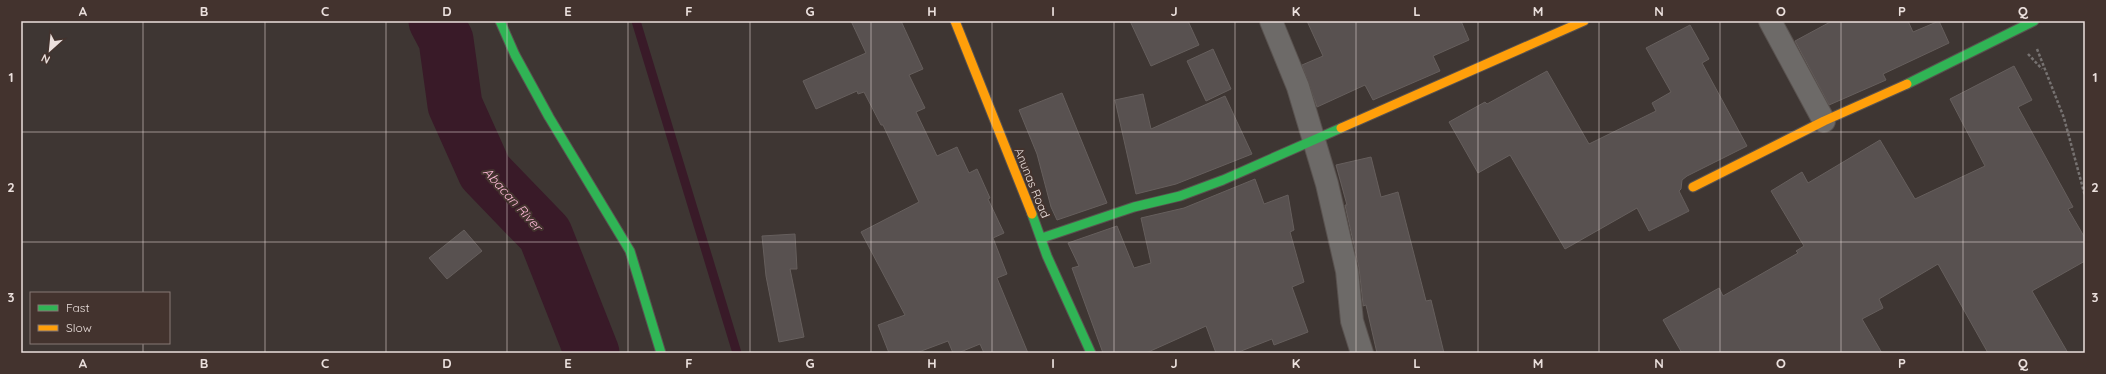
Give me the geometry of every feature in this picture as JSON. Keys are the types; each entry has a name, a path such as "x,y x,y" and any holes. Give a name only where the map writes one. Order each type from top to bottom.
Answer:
{"street":[{"path":"500,21 515,55 549,117 630,251 661,353"},
{"name":"Anunas Road","path":"955,21 1042,238 1047,256 1091,353"},
{"path":"1270,21 1298,87 1336,216 1347,271 1352,321 1362,353"},
{"path":"1042,238 1134,207 1180,196 1314,141 1584,21"},
{"path":"1770,21 1824,121"},
{"path":"1693,187 1824,121 1925,76 2034,21"}],"path":[{"path":"2036,46 2064,118 2085,196"}],"building":[{"path":"851,21 901,21 923,69 909,75 925,108 916,112 937,156 957,147 969,173 977,169 990,198 988,199 1004,233 993,238 1007,274 997,278 1028,353 984,353 980,344 958,353 953,353 948,341 916,353 889,353 878,325 905,315 861,232 919,202 883,125 881,125 864,92 858,94 857,91 816,109 803,81 866,53"},
{"path":"1130,21 1188,21 1199,45 1151,66"},
{"path":"1307,21 1461,21 1469,40 1433,56 1440,71 1373,100 1365,85 1317,107 1302,65 1323,56"},
{"path":"1832,21 1908,21 1913,32 1939,21 1949,43 1883,74 1886,80 1829,105 1795,41"},
{"path":"1690,25 1709,59 1702,63 1747,146 1687,176 1682,180 1681,189 1679,191 1689,211 1649,231 1637,208 1565,249 1510,155 1478,173 1449,122 1485,102 1487,104 1547,71 1589,144 1656,111 1652,103 1671,92 1646,48"},
{"path":"1213,49 1231,89 1206,101 1187,61"},
{"path":"2014,66 2032,100 2018,107 2073,207 2068,209 2085,238 2085,261 2032,291 2068,353 1988,353 1938,264 1879,299 1883,308 1862,319 1882,353 1682,353 1663,320 1719,288 1723,296 1798,253 1796,251 1804,246 1771,191 1802,172 1808,183 1880,140 1915,199 1985,166 1950,99"},
{"path":"1062,93 1107,203 1057,220 1051,207 1037,154 1019,110"},
{"path":"1143,94 1151,129 1225,96 1252,154 1176,184 1136,194 1115,100"},
{"path":"1371,157 1381,197 1398,192 1426,301 1431,300 1444,353 1377,353 1366,305 1363,306 1359,268 1345,205 1347,205 1336,165"},
{"path":"1255,179 1264,204 1288,195 1294,230 1290,232 1304,282 1292,287 1308,332 1274,345 1272,339 1236,353 1216,353 1206,326 1146,353 1103,353 1072,268 1079,266 1068,243 1117,226 1134,268 1151,263 1141,218 1184,208"},
{"path":"464,230 482,251 447,279 429,258"},
{"path":"795,234 797,269 790,269 804,337 779,342 766,276 762,236"}],"waterway":[{"name":"Abacan River","path":"436,21 446,40 455,105 485,172 545,234 592,353"},
{"path":"636,21 737,353"}],"traffic: fast":[{"path":"500,21 515,55 549,117 630,251 661,353"},
{"path":"1907,84 2034,21"},
{"path":"1042,238 1134,207 1180,196 1223,180 1341,128"},
{"path":"1032,214 1047,256 1091,353"}],"traffic: slow":[{"path":"955,21 1032,214"},
{"path":"1341,128 1584,21"},
{"path":"1693,187 1824,121 1907,84"}]}
